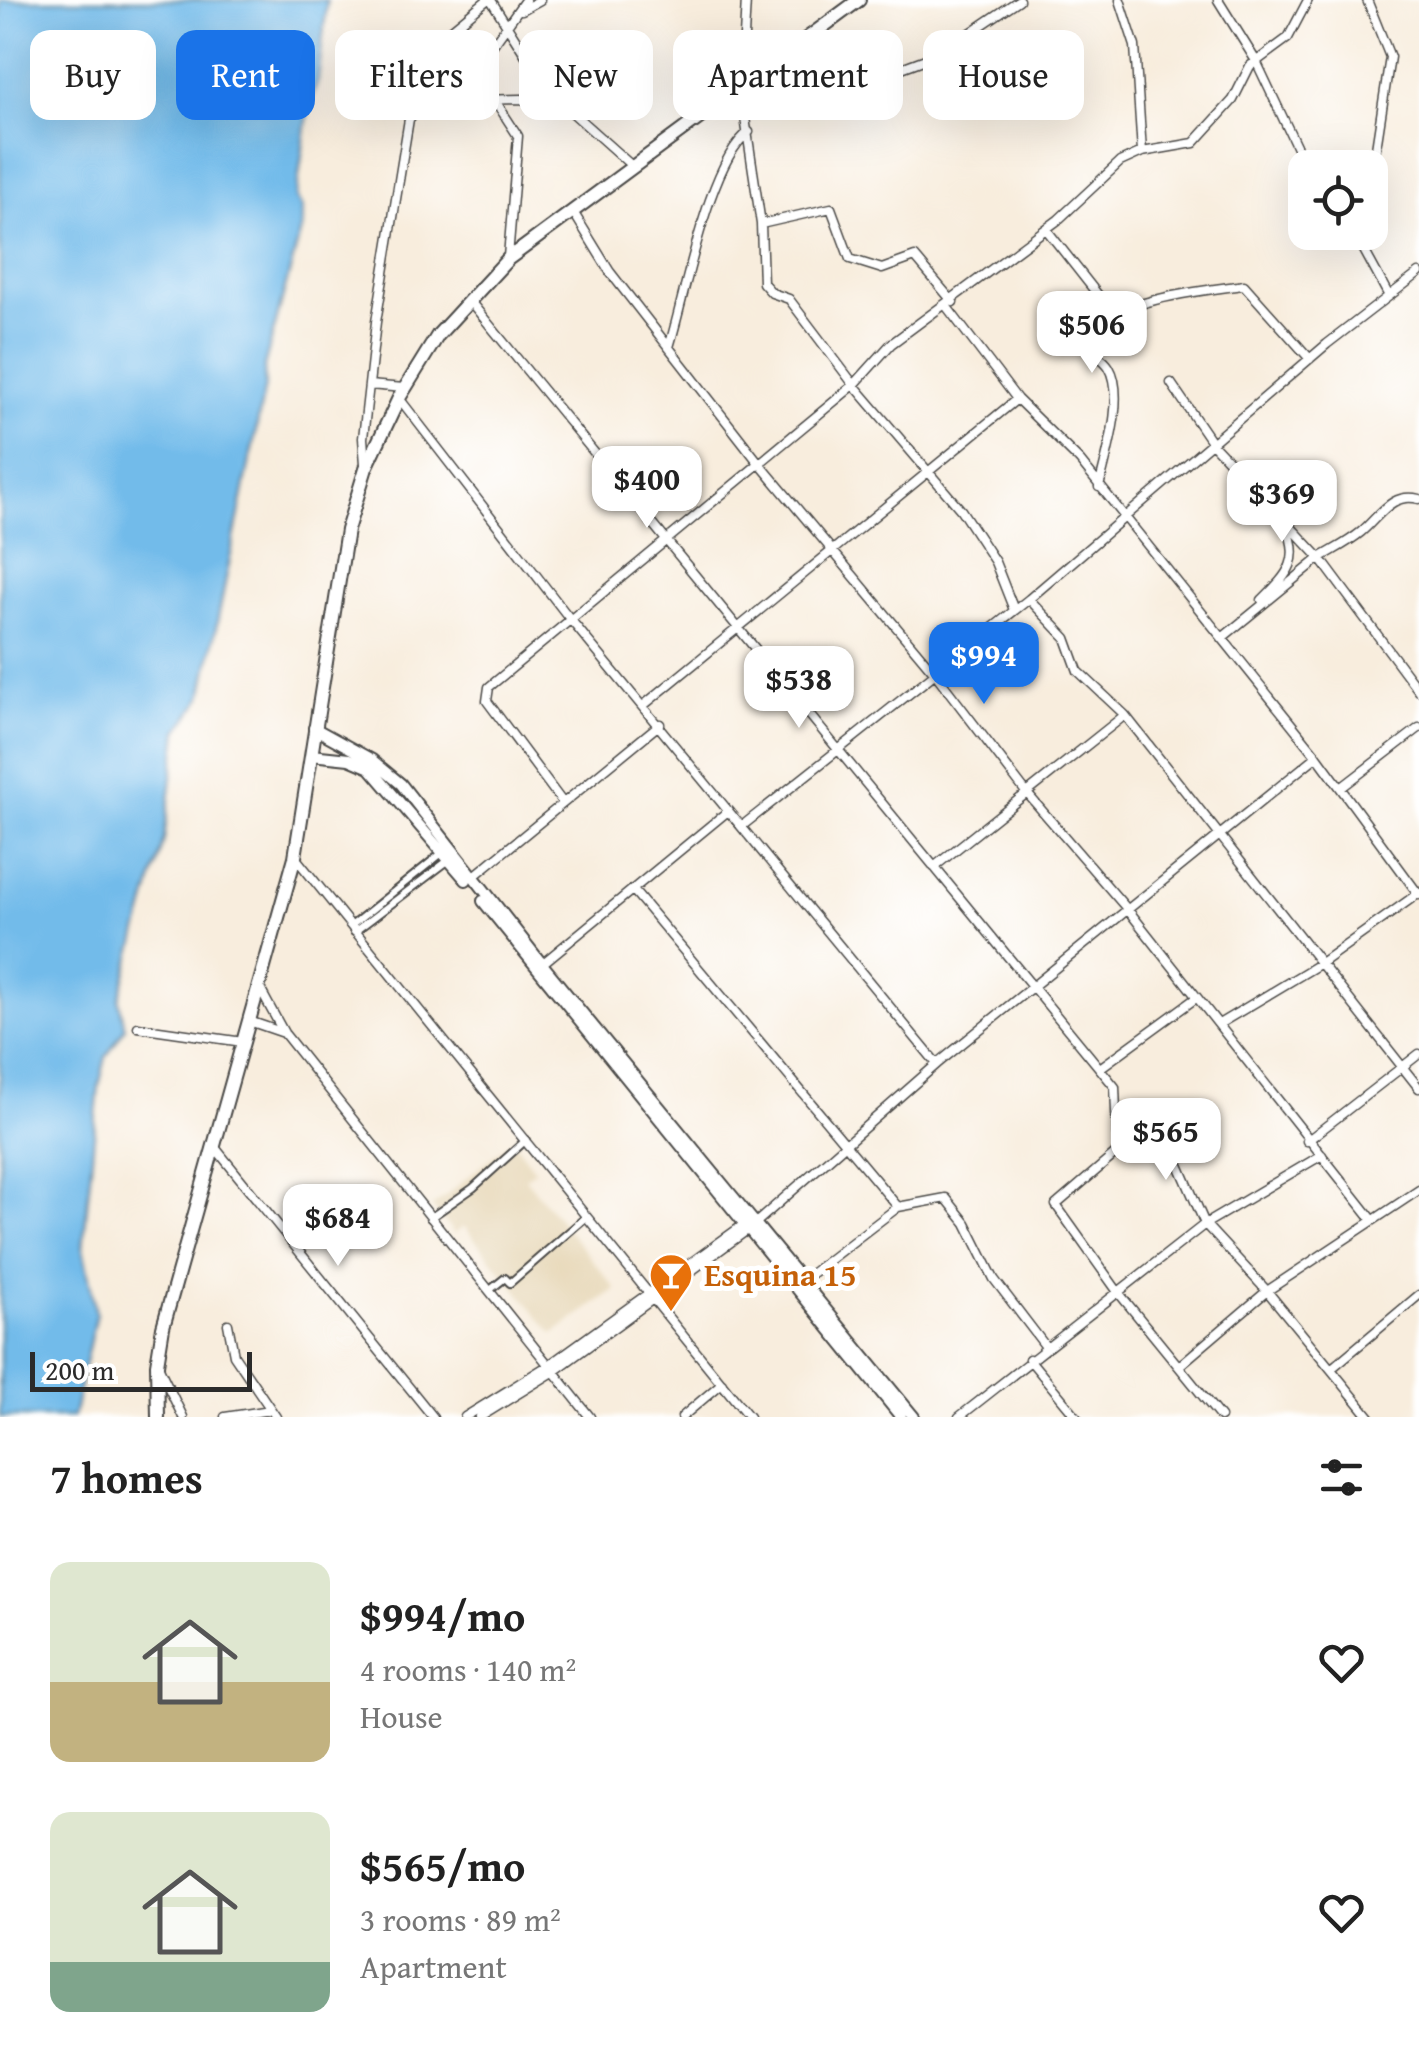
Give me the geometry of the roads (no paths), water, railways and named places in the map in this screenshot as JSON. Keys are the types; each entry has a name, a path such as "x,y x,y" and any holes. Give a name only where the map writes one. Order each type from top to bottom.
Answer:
{"highway":[{"path":"821,30 859,0"},
{"path":"158,1417 157,1364 163,1327 294,857 338,568 366,468 402,393 468,299 508,259 699,120"}],"street":[{"path":"451,30 489,0 519,41"},
{"path":"499,37 524,0"},
{"path":"520,10 540,0"},
{"path":"744,30 746,0"},
{"path":"903,68 939,54 1019,0"},
{"path":"1120,0 1135,46 1142,152"},
{"path":"1218,0 1256,60 1298,150"},
{"path":"563,804 486,694 570,619 854,386 891,344 950,304 1002,258 1046,229 1120,162 1142,152 1194,143 1224,112 1256,60 1288,38 1308,0"},
{"path":"1368,0 1390,56 1376,150"},
{"path":"499,107 518,136 508,259"},
{"path":"366,468 363,438 369,384 409,120"},
{"path":"579,120 632,166"},
{"path":"747,120 761,224 763,283 772,293 789,299 854,386 986,544 1014,610"},
{"path":"669,347 701,228 731,148 749,132"},
{"path":"761,224 831,208 850,260 882,268 915,257 1017,399 1080,461 1123,520 1316,756 1419,894 1321,963 1219,1024"},
{"path":"572,210 610,272 759,463 934,672 1025,791 1128,910 1372,1219"},
{"path":"1046,229 1113,314"},
{"path":"1366,250 1389,296"},
{"path":"742,826 1028,599 1310,359 1419,273"},
{"path":"1099,486 1114,430 1113,377 1106,362 1087,350 1083,338 1113,314 1159,300 1244,285 1310,359"},
{"path":"468,299 1115,1087 1118,1136 1126,1144"},
{"path":"369,384 402,393 570,619 937,1064"},
{"path":"1171,384 1212,443 1320,558 1419,690"},
{"path":"644,705 1017,399"},
{"path":"1222,638 1320,558 1359,534 1391,502 1405,496 1419,498"},
{"path":"1250,616 1292,569 1296,558 1294,544 1277,512"},
{"path":"1028,599 1066,638 1078,672 1125,716 1419,1088"},
{"path":"934,867 1025,791 1125,716"},
{"path":"472,877 660,724"},
{"path":"1341,788 1419,728"},
{"path":"314,730 393,775 542,964 914,1417"},
{"path":"311,752 349,759 370,768 754,1221 901,1417"},
{"path":"480,1417 754,1221 937,1064 1316,756"},
{"path":"542,964 728,811"},
{"path":"352,929 447,855"},
{"path":"294,857 749,1417"},
{"path":"633,890 898,1208"},
{"path":"259,987 284,1034 590,1417"},
{"path":"1100,1068 1196,998"},
{"path":"250,1021 284,1034"},
{"path":"138,1027 243,1042"},
{"path":"1307,1141 1419,1054"},
{"path":"430,1218 473,1188 527,1140"},
{"path":"1220,1417 1118,1292 1056,1204 1126,1144 1157,1142 1173,1152 1205,1224 1267,1291 1370,1417"},
{"path":"214,1146 432,1417"},
{"path":"959,1417 1205,1224 1322,1155"},
{"path":"1178,1366 1267,1291 1419,1190"},
{"path":"803,1280 898,1208 946,1198 966,1223 994,1280 1046,1347"},
{"path":"490,1290 505,1278 510,1283 586,1217"},
{"path":"1332,1368 1419,1295"},
{"path":"226,1417 273,1413 234,1354 228,1324"},
{"path":"1030,1360 1077,1417"},
{"path":"157,1364 183,1417"},
{"path":"465,1417 551,1368"},
{"path":"682,1417 722,1384"}],"water":[{"path":"0,0 327,0 315,89 315,30 176,30 176,120 307,120 296,197 302,208 302,226 264,367 265,386 202,697 178,731 164,840 119,1000 125,1028 106,1057 99,1086 83,1248 96,1313 73,1417 0,1417"}],"place":[{"name":"Esquina 15","path":"671,1313"}]}
